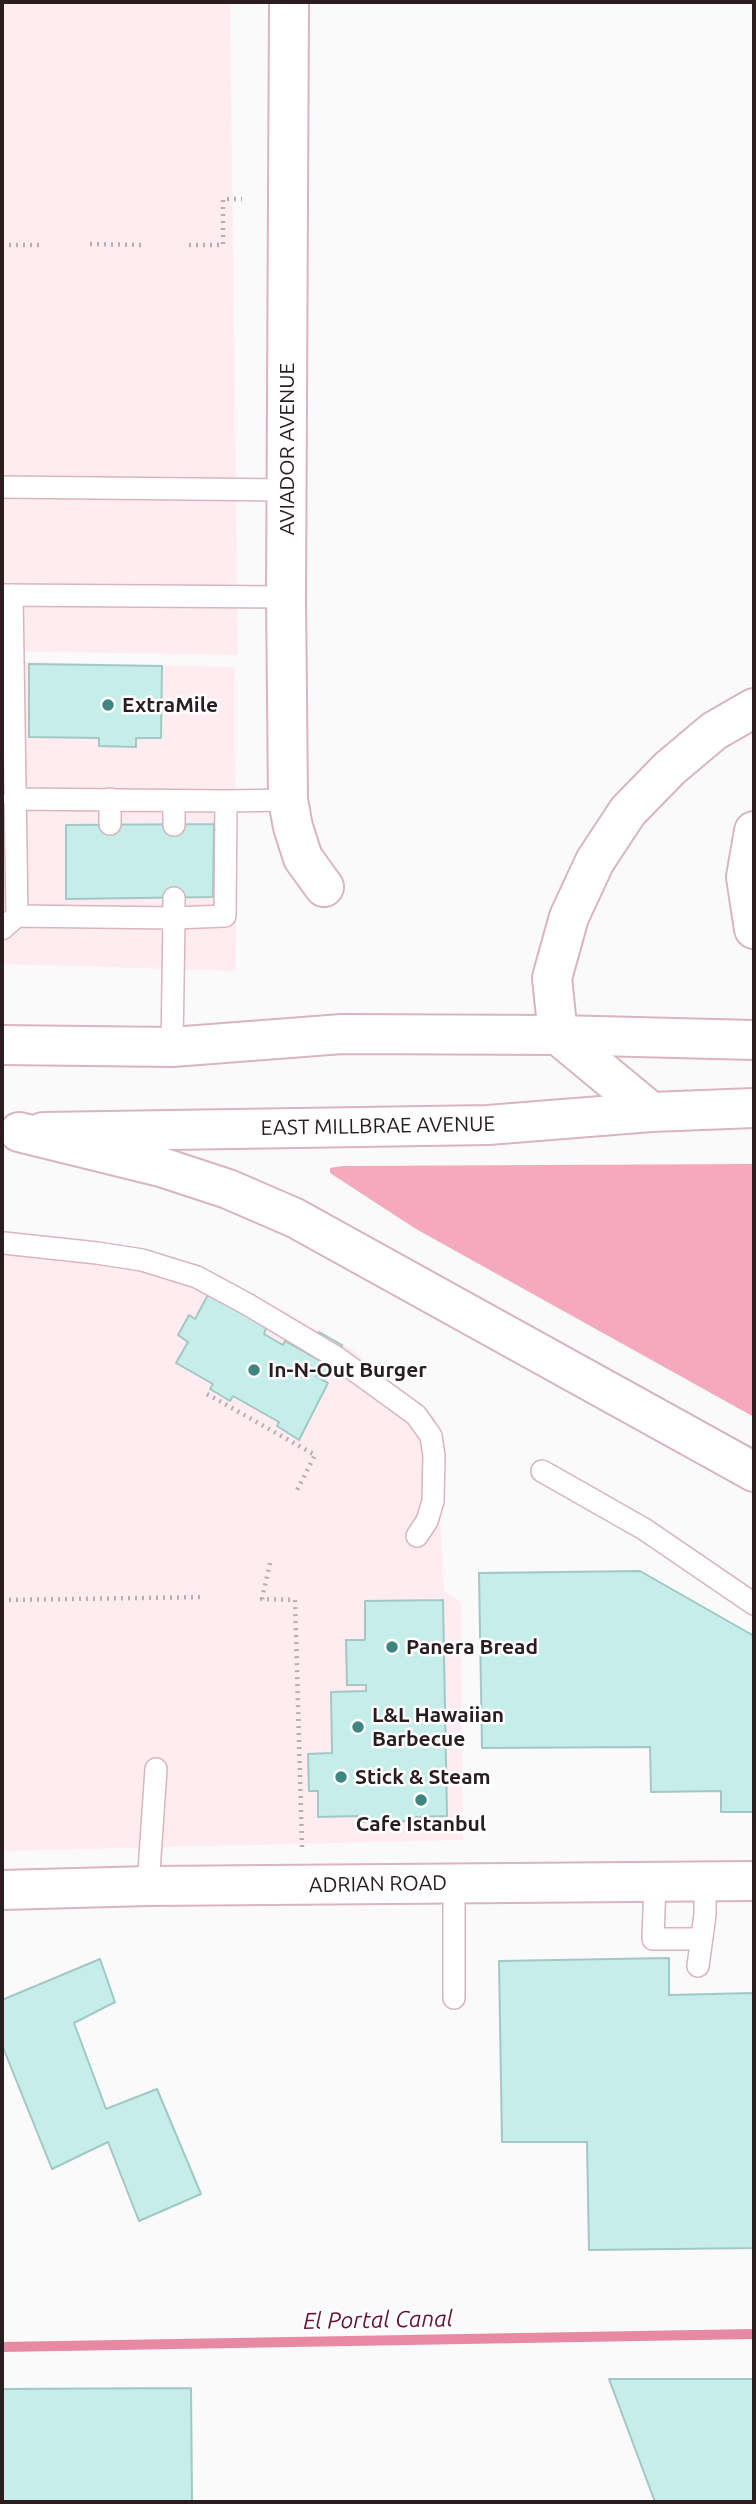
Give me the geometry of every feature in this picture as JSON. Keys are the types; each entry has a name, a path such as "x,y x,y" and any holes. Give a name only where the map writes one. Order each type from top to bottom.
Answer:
{"main road":[{"name":"AVIADOR AVENUE","path":"289,2 286,490 288,800 303,858 324,887"},
{"path":"651,1112 558,1035 552,978 569,918 595,862 628,811 670,768 714,731 754,708"},
{"path":"754,831 746,877 754,929"},
{"path":"2,1045 172,1047 342,1034 558,1035 754,1040"},
{"name":"EAST MILLBRAE AVENUE","path":"10,1132 488,1125 651,1112 754,1108"},
{"path":"10,1132 173,1171 228,1189 295,1218 754,1472"},
{"name":"ADRIAN ROAD","path":"2,1890 148,1886 754,1881"}],"lane":[{"path":"2,487 286,490"},
{"path":"226,801 225,916 174,908 111,908 10,923 14,799 7,595 286,597"},
{"path":"14,799 288,800"},
{"path":"110,799 110,824"},
{"path":"174,801 174,825"},
{"path":"172,1047 174,908"},
{"path":"4,1243 97,1252 142,1260 197,1277 337,1357 416,1415 431,1436 435,1456 433,1501 417,1536"},
{"path":"542,1471 644,1529 754,1604"},
{"path":"148,1886 156,1769"},
{"path":"655,1881 653,1939 701,1940"},
{"path":"698,1966 705,1915 705,1881"},
{"path":"454,1883 454,1998"}],"path":[{"path":"189,244 223,245 223,199 242,199"},
{"path":"2,244 44,245"},
{"path":"90,244 141,245"},
{"path":"207,1394 315,1455 296,1492"},
{"path":"270,1563 262,1599 295,1600 302,1847"},
{"path":"2,1600 205,1597"}],"shaded area":[{"path":"2,2 230,2 238,655 2,651"},
{"path":"2,661 235,667 236,971 2,964"},
{"path":"754,1164 754,1417 416,1229 330,1173 330,1168 342,1166"},
{"path":"2,1248 138,1257 252,1293 350,1348 435,1417 444,1591 461,1602 463,1840 2,1851"}],"building":[{"path":"29,664 162,666 161,738 136,738 136,747 99,746 99,738 29,737"},
{"path":"214,824 213,897 66,899 66,825"},
{"name":"In-N-Out Burger","path":"209,1293 267,1325 264,1334 283,1345 285,1341 324,1363 316,1376 328,1383 299,1440 277,1426 279,1422 233,1396 230,1401 210,1389 213,1384 176,1363 188,1342 178,1335 189,1315 195,1319"},
{"path":"319,1332 342,1345 324,1381 316,1376 324,1363 307,1353"},
{"path":"640,1571 754,1636 754,1812 721,1812 721,1791 651,1792 650,1747 482,1748 479,1573"},
{"path":"443,1600 447,1816 416,1817 416,1821 359,1822 358,1816 318,1817 318,1791 309,1791 308,1754 332,1753 331,1692 366,1691 366,1685 347,1685 346,1640 365,1640 365,1601"},
{"path":"669,1958 669,1995 754,1993 754,2248 589,2250 587,2142 502,2142 499,1961"},
{"path":"100,1959 115,2002 74,2023 106,2109 157,2089 201,2194 139,2221 108,2142 52,2169 2,2045 2,2000"},
{"path":"609,2379 754,2379 754,2502 655,2502"},
{"path":"191,2388 192,2502 2,2502 2,2389"}],"waterway":[{"name":"El Portal Canal","path":"2,2347 754,2334"}],"place":[{"name":"ExtraMile","path":"108,705"},
{"name":"In-N-Out Burger","path":"254,1370"},
{"name":"Panera Bread","path":"392,1647"},
{"name":"L&L Hawaiian Barbecue","path":"358,1727"},
{"name":"Stick & Steam","path":"341,1777"},
{"name":"Cafe Istanbul","path":"421,1800"}]}
